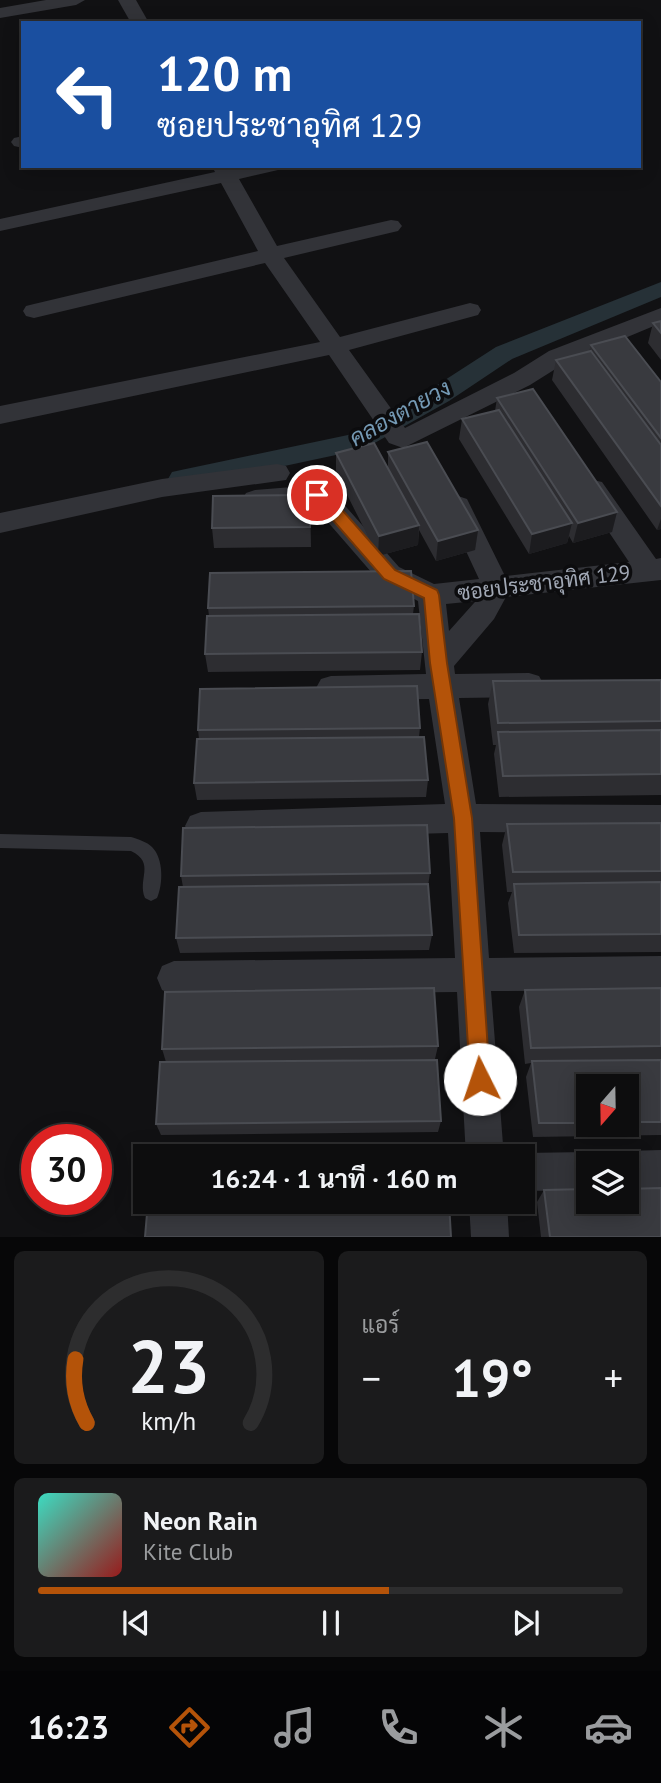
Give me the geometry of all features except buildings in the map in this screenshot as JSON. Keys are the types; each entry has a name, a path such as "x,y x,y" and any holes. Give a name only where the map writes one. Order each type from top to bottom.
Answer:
{"street":[{"path":"0,13 76,0"},
{"path":"127,0 140,21"},
{"path":"0,225 225,171 253,168"},
{"path":"225,171 271,254 398,438 403,439 522,379 557,357 661,316"},
{"path":"34,311 391,226"},
{"path":"0,415 336,346 470,310"},
{"path":"579,468 655,570"},
{"path":"0,523 162,488 278,473"},
{"path":"440,674 497,589 484,554 449,488"},
{"name":"ซอยประชาอุทิศ 129","path":"232,503 317,495 324,499 390,574 431,595 655,570"},
{"name":"ซอยประชาอุทิศ 129","path":"362,575 390,574"},
{"path":"431,595 440,674 463,818 484,1144"},
{"path":"304,688 440,674 551,685"},
{"path":"201,826 463,818 661,819"},
{"path":"174,978 661,973"},
{"path":"639,1170 661,1170"},
{"path":"535,1172 576,1171"},
{"path":"489,1214 490,1237"}],"lane":[{"path":"0,841 131,844 145,848 152,859 151,893"}],"waterway":[{"name":"คลองตายวง","path":"181,479 355,443 440,395 504,353 661,289"}],"route":[{"path":"317,495 324,499 390,574 431,595 463,818 480,1079"}]}
